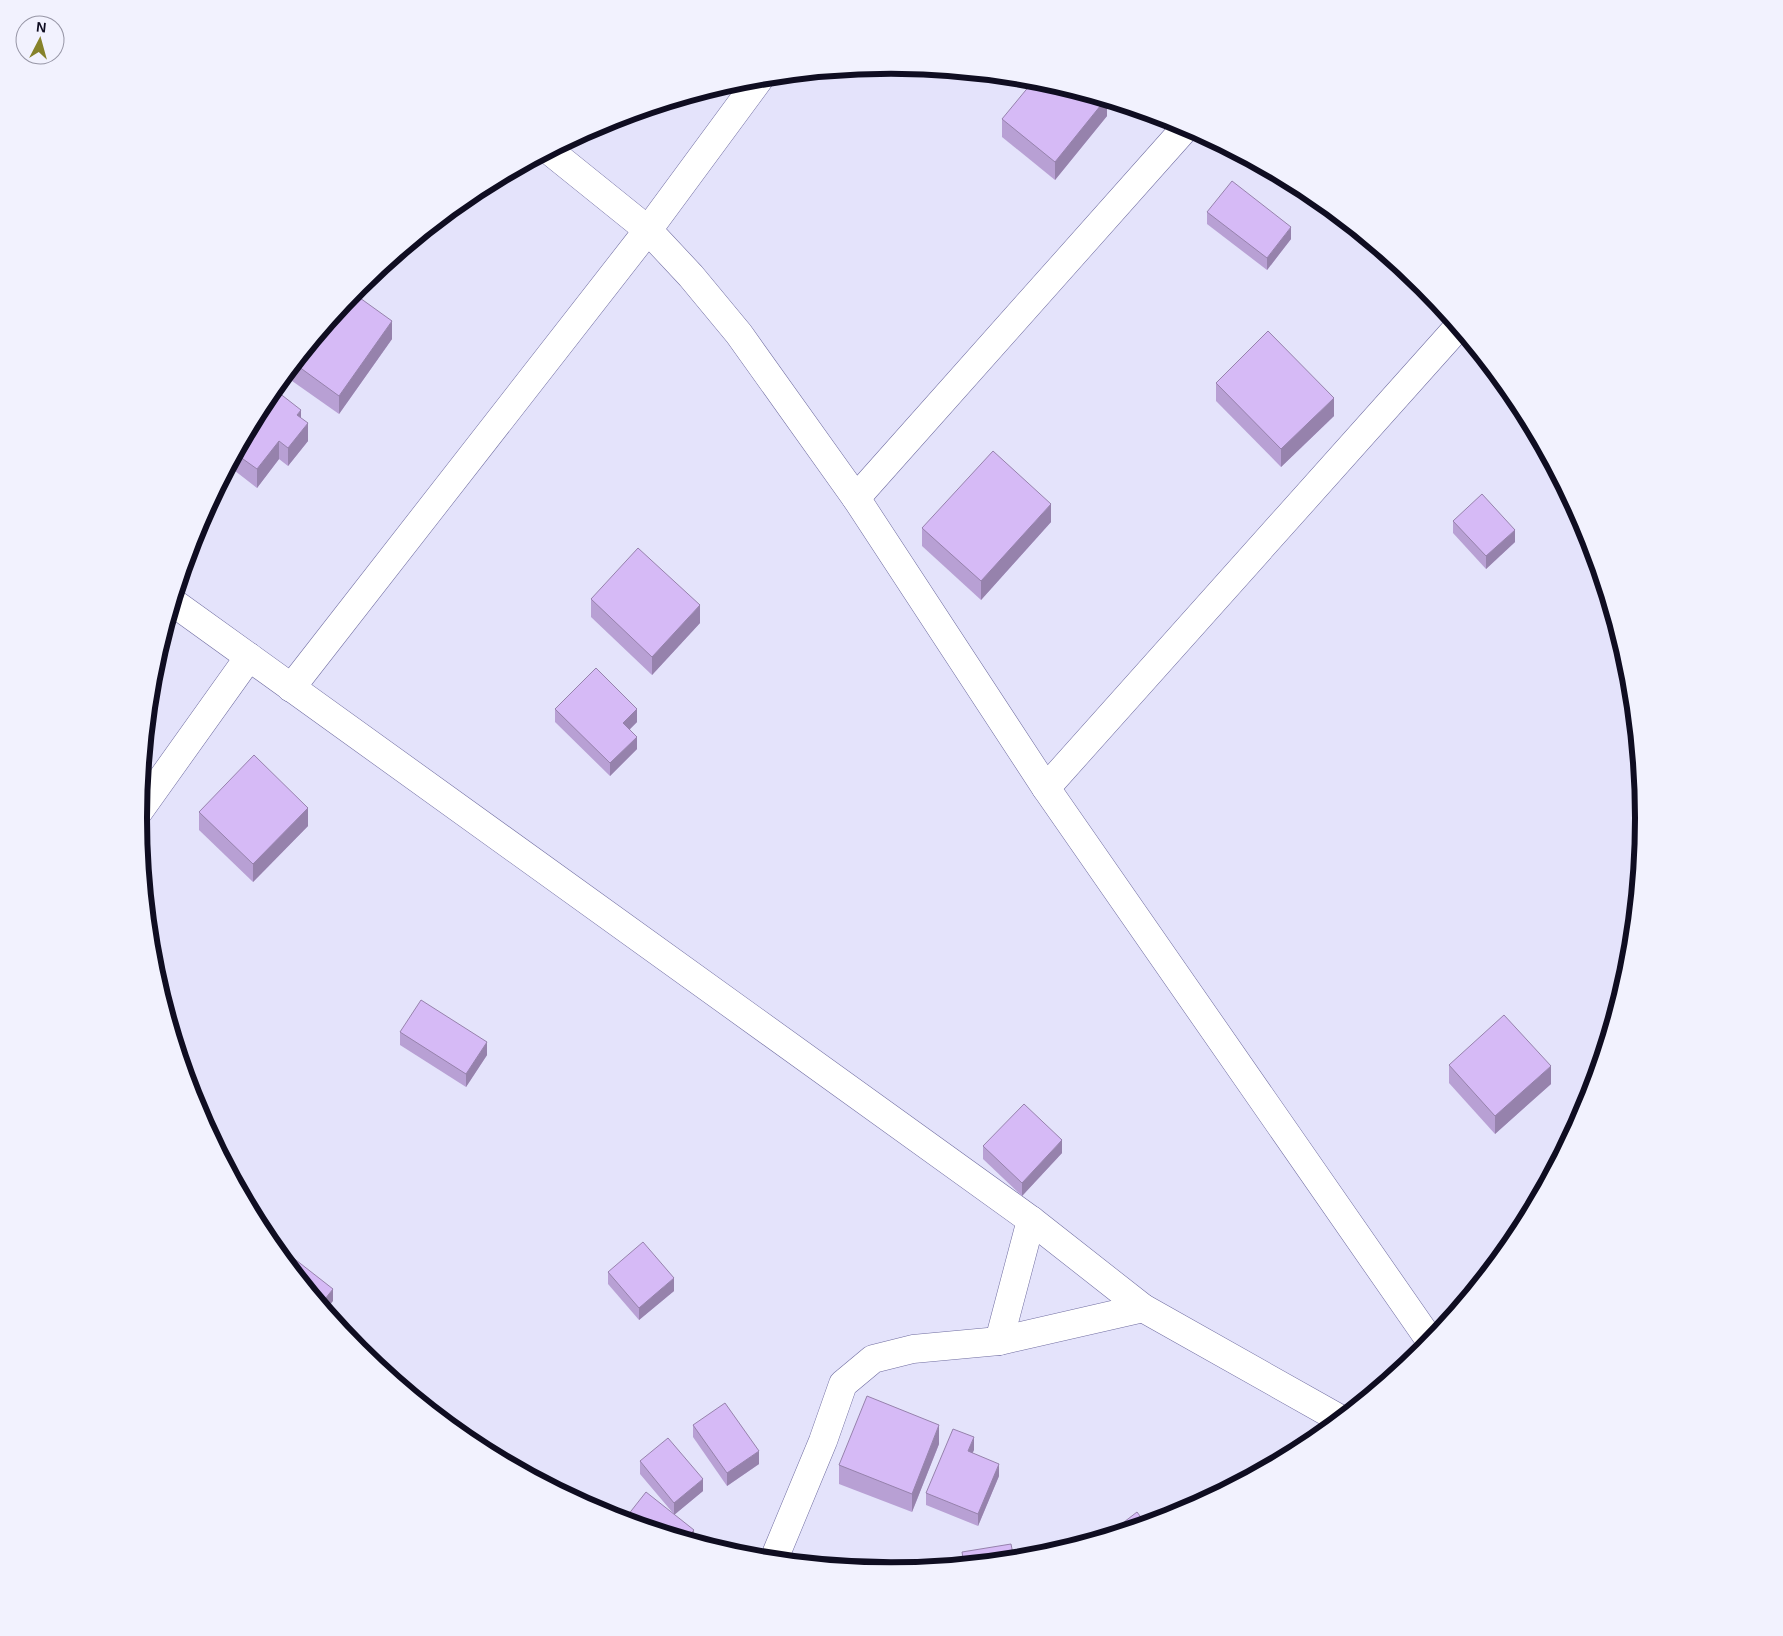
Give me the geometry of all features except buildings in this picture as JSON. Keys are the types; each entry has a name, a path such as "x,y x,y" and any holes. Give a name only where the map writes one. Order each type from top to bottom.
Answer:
{"street":[{"path":"291,688 648,230 754,87"},
{"path":"856,498 1181,132"},
{"path":"555,155 648,230 691,276 739,334 856,498 1046,788 1426,1335"},
{"path":"1046,788 1454,331"},
{"path":"179,606 1031,1220 1143,1308 1334,1416"},
{"path":"148,799 249,657"},
{"path":"1000,1341 1031,1220"},
{"path":"776,1553 822,1442 843,1384 873,1359 913,1349 1000,1341 1143,1308"}]}
